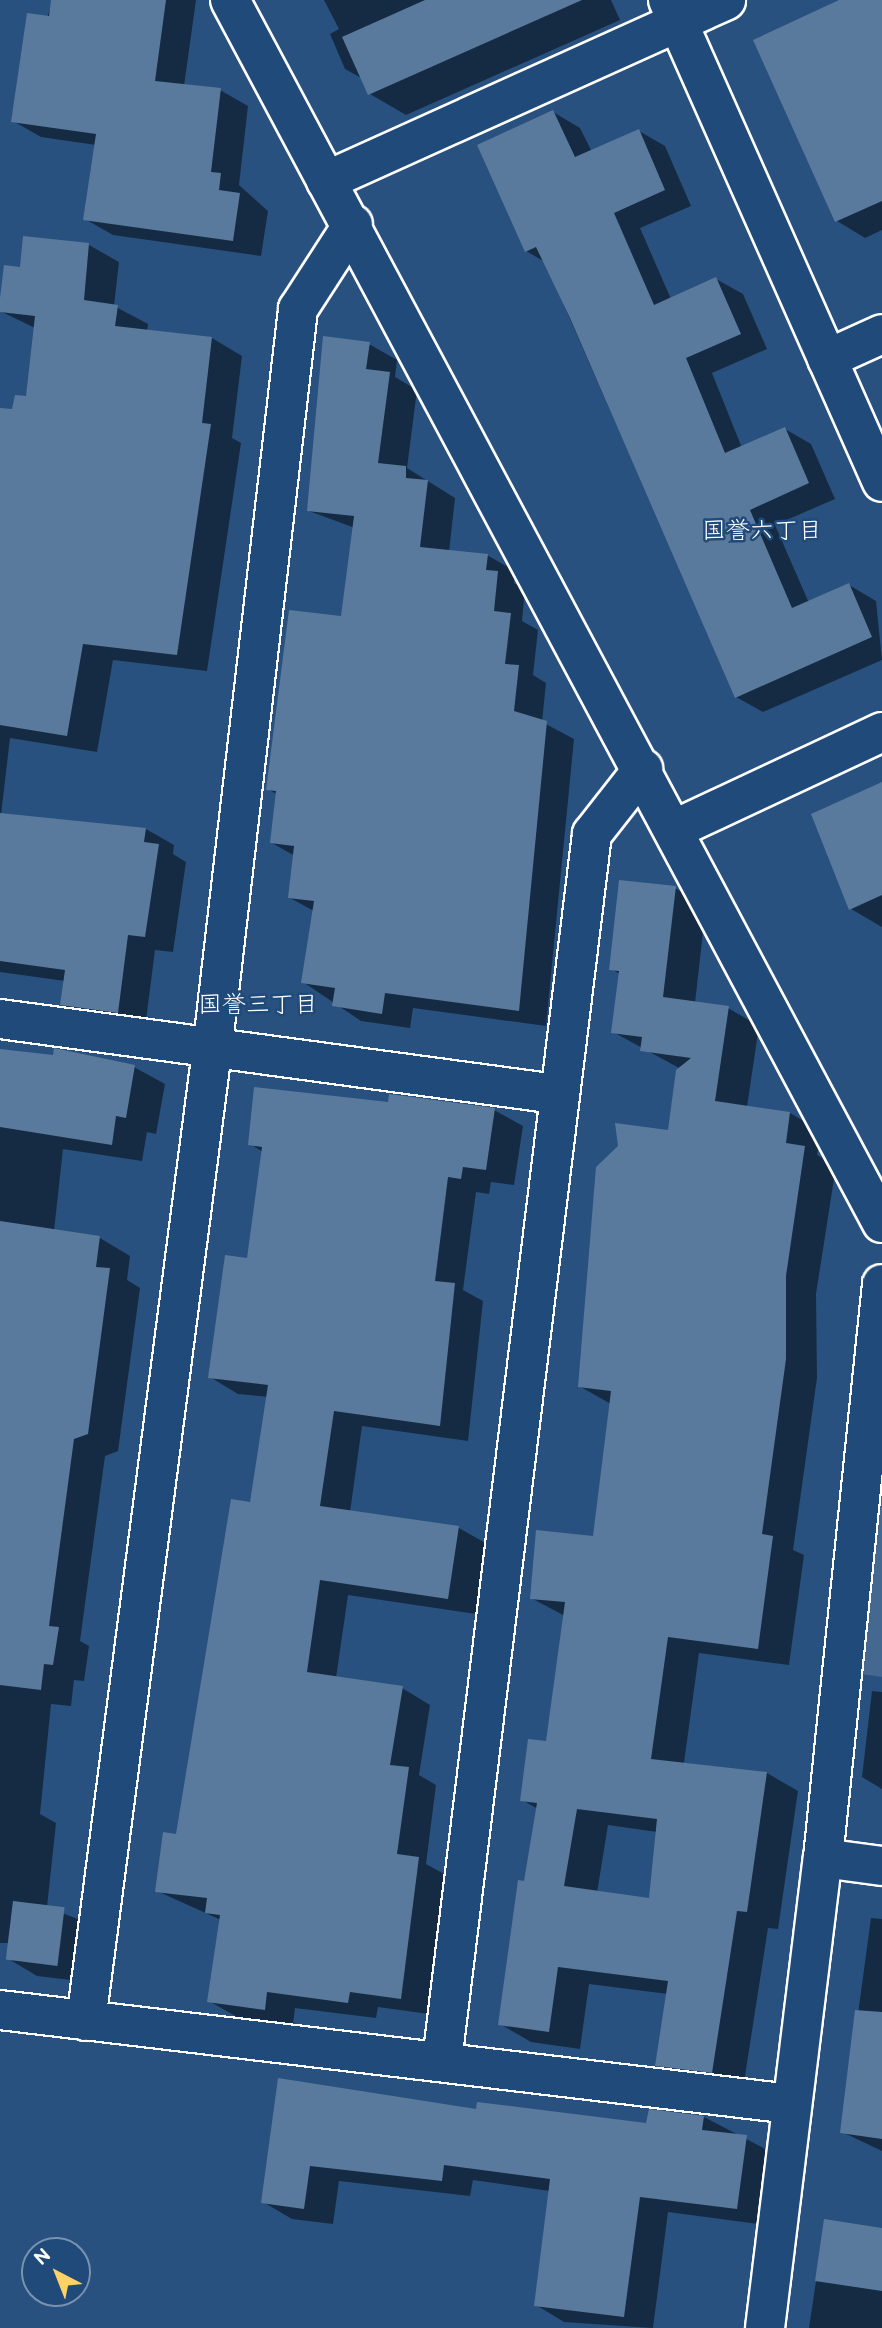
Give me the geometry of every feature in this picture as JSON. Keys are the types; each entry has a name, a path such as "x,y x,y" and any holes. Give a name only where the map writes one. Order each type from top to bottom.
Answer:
{"street":[{"path":"230,0 326,181 353,224 882,1223"},
{"path":"326,181 673,11 726,0"},
{"path":"673,11 882,482"},
{"path":"86,2021 213,1043 298,309 353,224"},
{"path":"827,359 882,334"},
{"path":"673,830 882,732"},
{"path":"442,2061 556,1094 592,834 643,769"},
{"path":"0,1019 213,1043 556,1094"},
{"path":"765,2328 823,1858 882,1284"},
{"path":"823,1858 882,1866"},
{"path":"0,2010 792,2104"}],"shaded area":[{"path":"882,1479 882,1677 861,1674"}],"building":[{"path":"51,0 166,0 155,81 221,88 211,172 221,173 219,190 240,193 233,241 83,220 96,134 11,122 27,13 49,16"},
{"path":"425,0 582,0 368,95 342,37"},
{"path":"839,0 882,0 882,201 835,222 753,40"},
{"path":"553,110 575,157 639,129 665,190 614,213 654,305 716,277 741,334 686,358 725,453 785,427 809,483 750,510 792,608 849,583 872,637 735,698 570,318 536,247 525,252 477,145"},
{"path":"23,236 89,243 84,300 118,305 115,326 212,337 202,423 211,424 177,655 83,644 67,736 0,725 0,408 12,409 15,395 26,396 35,316 0,312 0,298 4,265 20,267"},
{"path":"323,336 370,342 366,369 390,372 378,463 406,466 406,478 428,480 420,547 488,554 486,570 498,571 494,611 511,613 505,664 519,665 514,711 547,721 519,1011 385,993 382,1014 332,1006 335,988 301,983 314,901 288,898 294,846 270,843 276,791 266,790 289,610 341,616 354,516 307,511"},
{"path":"882,782 882,895 849,910 811,814"},
{"path":"0,813 146,828 144,842 159,844 145,937 128,935 118,1013 60,1005 65,970 0,961"},
{"path":"619,880 676,886 663,997 729,1006 715,1101 790,1112 786,1143 805,1146 786,1276 786,1359 762,1534 773,1536 758,1649 668,1637 651,1759 767,1772 747,1912 737,1911 712,2073 655,2066 668,1981 558,1967 549,2032 498,2025 518,1880 524,1881 537,1803 520,1801 528,1739 546,1741 565,1602 530,1599 536,1530 593,1536 611,1391 578,1387 596,1167 618,1146 615,1123 668,1130 676,1070 691,1058 640,1051 642,1037 611,1033 619,971 609,970","holes":["577,1809 657,1819 649,1898 564,1886"]},
{"path":"54,1048 135,1065 126,1118 116,1116 112,1145 0,1127 0,1049 53,1055"},
{"path":"254,1087 388,1102 389,1094 495,1108 486,1170 463,1167 461,1179 448,1177 435,1281 455,1283 440,1426 334,1411 320,1506 459,1526 448,1599 320,1580 307,1672 403,1686 390,1765 409,1767 397,1854 419,1857 401,1999 350,1992 348,2003 267,1992 265,2010 207,2002 220,1915 205,1913 207,1898 155,1892 163,1832 176,1834 231,1499 250,1502 268,1385 208,1378 225,1255 247,1258 262,1147 248,1145"},
{"path":"0,1221 100,1236 96,1267 110,1268 88,1434 74,1439 49,1626 59,1627 53,1665 44,1664 41,1690 0,1685"},
{"path":"13,1901 65,1907 57,1966 6,1960"},
{"path":"855,2010 882,2012 882,2139 840,2133"},
{"path":"278,2078 476,2109 477,2102 646,2123 649,2109 704,2116 702,2130 747,2135 737,2209 640,2197 624,2317 534,2306 550,2179 444,2165 442,2181 310,2166 304,2209 261,2203"},
{"path":"824,2219 882,2228 882,2291 815,2281"}],"district":[{"name":"国誉六丁目","path":"762,531"},
{"name":"国誉三丁目","path":"258,1005"}]}
